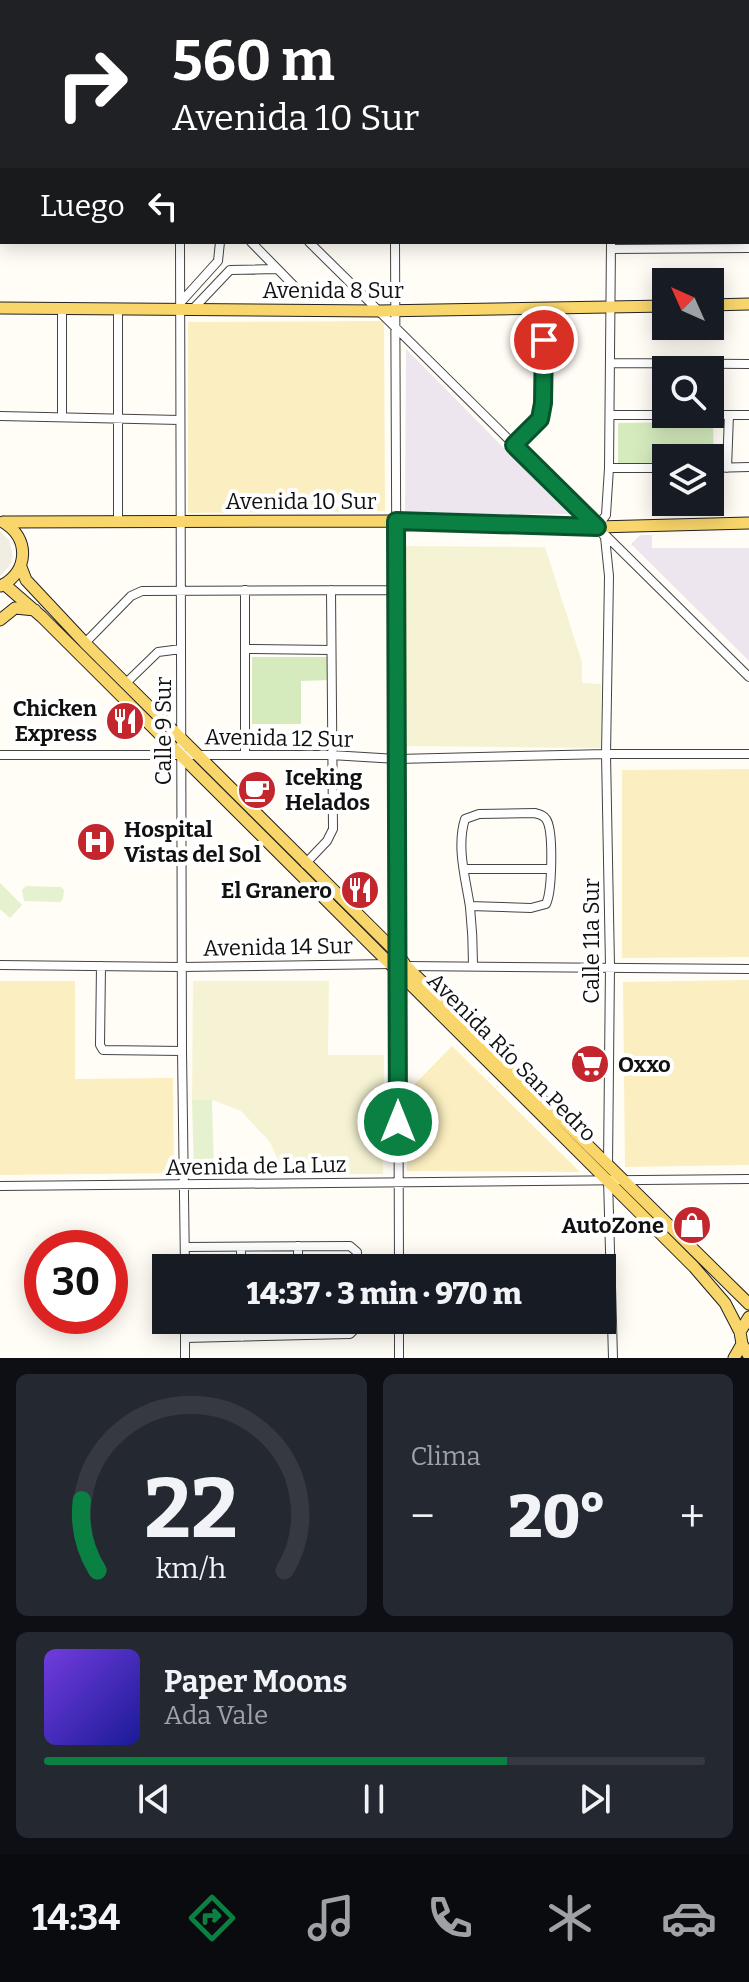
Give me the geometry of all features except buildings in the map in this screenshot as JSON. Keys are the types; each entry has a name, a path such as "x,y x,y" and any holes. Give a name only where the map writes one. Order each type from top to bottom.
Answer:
{"main road":[{"path":"724,305 749,304"},
{"name":"Avenida 8 Sur","path":"0,308 379,311 652,306"},
{"path":"1,521 22,541 21,567"},
{"name":"Avenida 10 Sur","path":"1,521 396,521 597,527 749,523"},
{"path":"22,541 44,521"},
{"name":"Avenida Río San Pedro","path":"749,1304 398,964 181,755 36,611 2,585 21,567 26,580 85,643 305,864 398,964 708,1281 725,1303 749,1356"},
{"path":"0,620 15,608 36,611"},
{"path":"734,1358 749,1317"}],"street":[{"name":"Calle 9 Sur","path":"180,244 184,308 180,521 185,1254"},
{"path":"184,308 218,261 220,244"},
{"path":"253,244 304,296"},
{"path":"311,244 749,677"},
{"path":"395,244 399,1254"},
{"path":"597,527 606,515 609,468 611,246 724,245 749,248"},
{"path":"184,308 230,270 277,269"},
{"path":"514,445 537,424 543,410 544,308"},
{"path":"62,310 62,417"},
{"path":"118,310 118,521"},
{"path":"610,363 749,364"},
{"path":"610,415 749,415"},
{"path":"729,415 727,468 749,467"},
{"path":"0,416 180,420"},
{"path":"609,468 652,468"},
{"name":"Calle 11a Sur","path":"597,527 605,537 609,576 606,754 610,966 608,1167 613,1358"},
{"path":"245,590 245,754"},
{"path":"305,864 332,834 331,590"},
{"path":"85,643 135,594 142,591 396,590"},
{"path":"125,684 158,652 181,649"},
{"path":"246,649 331,650"},
{"name":"Avenida 12 Sur","path":"0,755 245,754 397,759 749,754"},
{"path":"470,906 542,906 550,895 549,824 543,816 535,813 467,817 462,830 473,964"},
{"path":"464,869 550,869"},
{"name":"Avenida 14 Sur","path":"0,965 473,964 749,969"},
{"path":"101,966 101,1048 105,1051 182,1051"},
{"name":"Avenida de La Luz","path":"0,1186 749,1179"},
{"path":"298,1246 298,1254"},
{"path":"185,1247 350,1246 357,1254"},
{"path":"241,1247 241,1254"},
{"path":"185,1334 185,1358"},
{"path":"185,1338 350,1334"},
{"path":"399,1334 399,1358"}],"shaded area":[{"path":"406,349 569,514 405,514"},
{"path":"0,532 9,540 13,556 11,564 0,576"},
{"path":"640,535 652,535 652,548 749,548 749,661 631,544"},
{"path":"406,546 545,547 582,662 582,683 601,684 601,748 403,746"},
{"path":"193,981 329,981 328,1055 384,1055 383,1174 284,1174 270,1142 241,1111 212,1100 192,1100"}],"green space":[{"path":"618,423 652,423 652,428 713,428 714,444 652,444 652,464 618,465"},
{"path":"252,657 328,657 328,680 301,681 301,724 252,724"},
{"path":"0,883 22,905 10,918 0,909"},
{"path":"26,886 61,887 64,890 63,899 60,902 24,901 22,890"},
{"path":"192,1100 212,1100 214,1173 194,1173"}],"sand":[{"path":"384,321 385,511 188,513 188,322"},
{"path":"749,769 749,957 622,958 622,770"},
{"path":"749,980 749,1165 625,1167 623,982"},
{"path":"0,981 75,981 75,1079 173,1078 174,1173 0,1175"},
{"path":"452,1046 580,1172 407,1171 408,1091"}],"place":[{"name":"Chicken Express","path":"125,721"},
{"name":"Iceking Helados","path":"257,790"},
{"name":"Hospital Vistas del Sol","path":"96,842"},
{"name":"El Granero","path":"360,890"},
{"name":"Oxxo","path":"590,1064"},
{"name":"AutoZone","path":"692,1225"}],"route":[{"path":"398,1122 396,521 597,527 514,445 540,419 544,340"}]}
